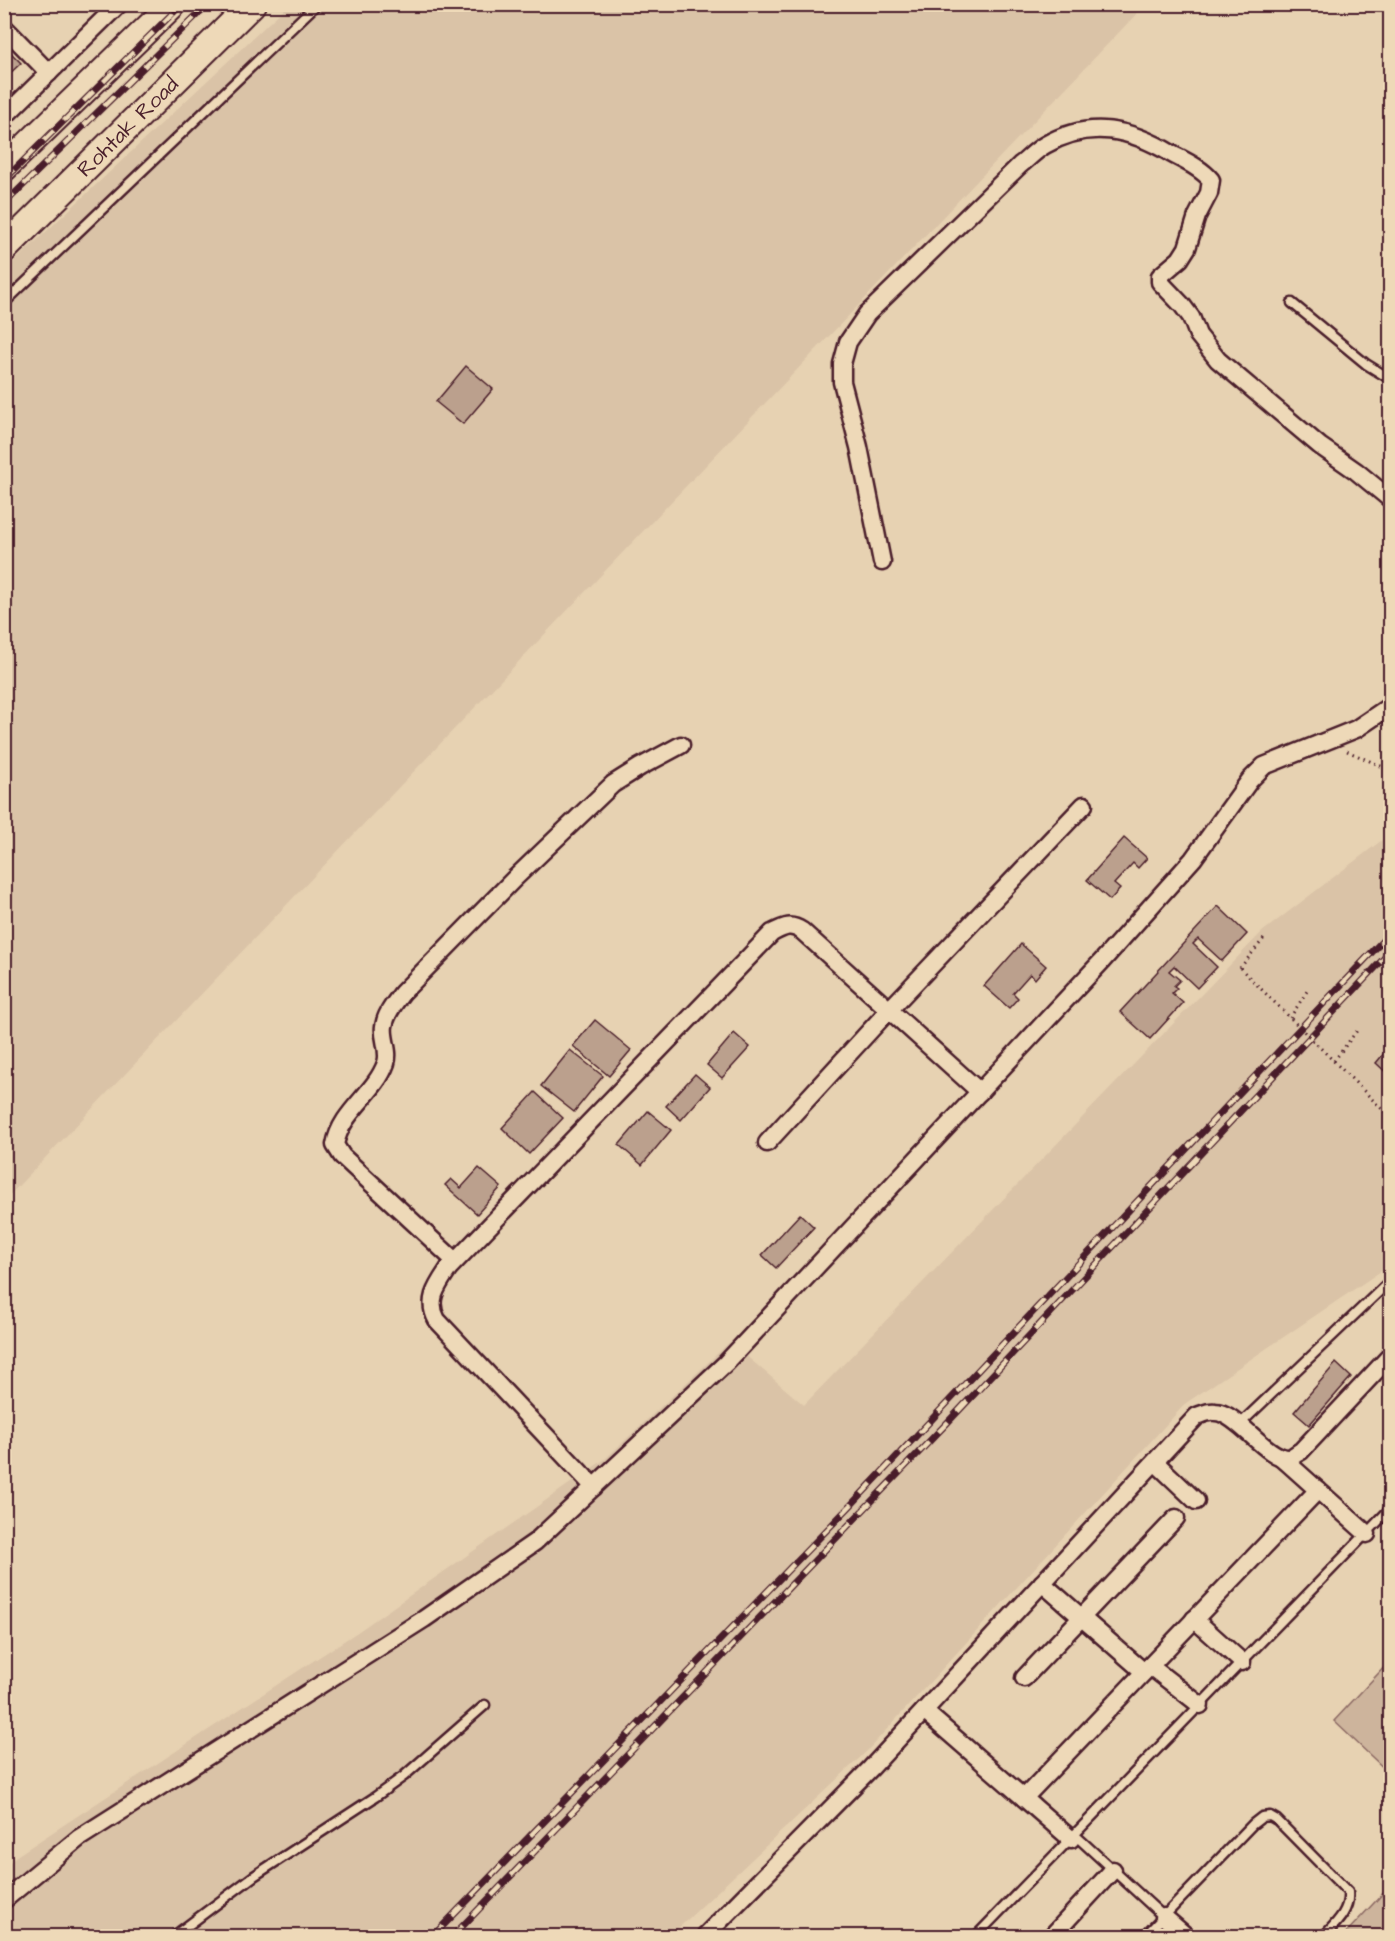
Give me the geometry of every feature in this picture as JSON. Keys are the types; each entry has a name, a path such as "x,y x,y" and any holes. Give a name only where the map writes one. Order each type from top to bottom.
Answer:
{"main road":[{"path":"4,168 173,4"},
{"name":"Rohtak Road","path":"4,249 252,4"}],"street":[{"path":"4,117 119,4"},
{"path":"4,27 49,73"},
{"path":"882,562 859,447 842,381 842,364 848,342 867,314 1020,165 1045,146 1069,135 1096,129 1121,131 1150,140 1211,180 1209,194 1197,216 1187,248 1180,259 1160,276 1160,282 1191,317 1198,335 1218,360 1320,446 1390,499"},
{"path":"4,1900 79,1838 414,1625 535,1542 726,1363 1102,962 1193,859 1250,780 1264,766 1356,729 1390,706"},
{"path":"455,1261 342,1156 335,1145 342,1122 380,1076 387,1060 384,1027 390,1009 402,993 578,815 613,784 681,745"},
{"path":"767,1143 889,1010 1084,805"},
{"path":"594,1487 437,1320 432,1311 432,1300 438,1284 455,1261 772,933 784,927 794,926 980,1092"},
{"path":"1281,1457 1291,1458 1301,1451 1390,1356"},
{"path":"705,1936 871,1768 1197,1416 1217,1411 1227,1416 1281,1457 1367,1534"},
{"path":"1155,1461 1196,1501"},
{"path":"1024,1798 1318,1490"},
{"path":"1024,1678 1176,1518"},
{"path":"1042,1583 1081,1618 1147,1669 1200,1705"},
{"path":"1194,1619 1242,1662"},
{"path":"924,1711 1024,1798 1073,1837"},
{"path":"1052,1936 1113,1870"},
{"path":"1164,1917 1186,1936"}],"lane":[{"path":"4,303 318,4"},
{"path":"1292,303 1366,364 1390,377"},
{"path":"1239,1425 1390,1281"},
{"path":"976,1936 1390,1509"},
{"path":"174,1936 254,1876 404,1776 485,1705"},
{"path":"1145,1936 1253,1824 1262,1817 1270,1816 1277,1820 1348,1892 1349,1901 1344,1914 1324,1936"},
{"path":"1073,1837 1164,1917"}],"path":[{"path":"1326,742 1390,770"},
{"path":"1266,936 1240,968 1390,1117"},
{"path":"1290,1018 1310,988"},
{"path":"1334,1061 1359,1028"}],"shaded area":[{"path":"288,5 1145,5 5,1200 4,271"},
{"path":"1390,834 1390,1265 1186,1403 866,1752 670,1936 5,1936 4,1868 15,1857 359,1631 605,1459 730,1342 804,1405 1262,932"},
{"path":"1390,1661 1390,1774 1334,1721"},
{"path":"1390,1886 1390,1936 1343,1936"}],"building":[{"path":"4,46 21,63 4,79"},
{"path":"466,366 493,389 463,424 436,402"},
{"path":"1124,838 1147,858 1138,868 1133,863 1114,884 1120,889 1110,900 1087,880"},
{"path":"1218,906 1247,934 1222,961 1198,939 1193,944 1217,967 1197,988 1174,966 1169,971 1180,980 1174,986 1177,988 1172,993 1183,1003 1150,1039 1120,1012"},
{"path":"1021,944 1046,966 1035,979 1030,974 1013,993 1018,998 1009,1008 984,986"},
{"path":"595,1020 631,1050 609,1076 573,1046"},
{"path":"734,1033 750,1047 722,1078 707,1065"},
{"path":"1390,1046 1390,1076 1376,1063"},
{"path":"570,1050 603,1076 574,1112 541,1086"},
{"path":"695,1074 710,1087 681,1120 666,1106"},
{"path":"535,1092 563,1118 529,1154 502,1128"},
{"path":"648,1111 671,1130 642,1165 619,1145"},
{"path":"479,1168 501,1187 477,1214 445,1185 451,1179 461,1188"},
{"path":"800,1214 814,1227 776,1268 762,1255"},
{"path":"1336,1363 1351,1377 1309,1425 1294,1412"}],"railway":[{"path":"4,180 182,4"},
{"path":"4,204 208,4"},
{"path":"433,1936 852,1504 1390,933"},
{"path":"453,1936 948,1422 1390,952"}]}
